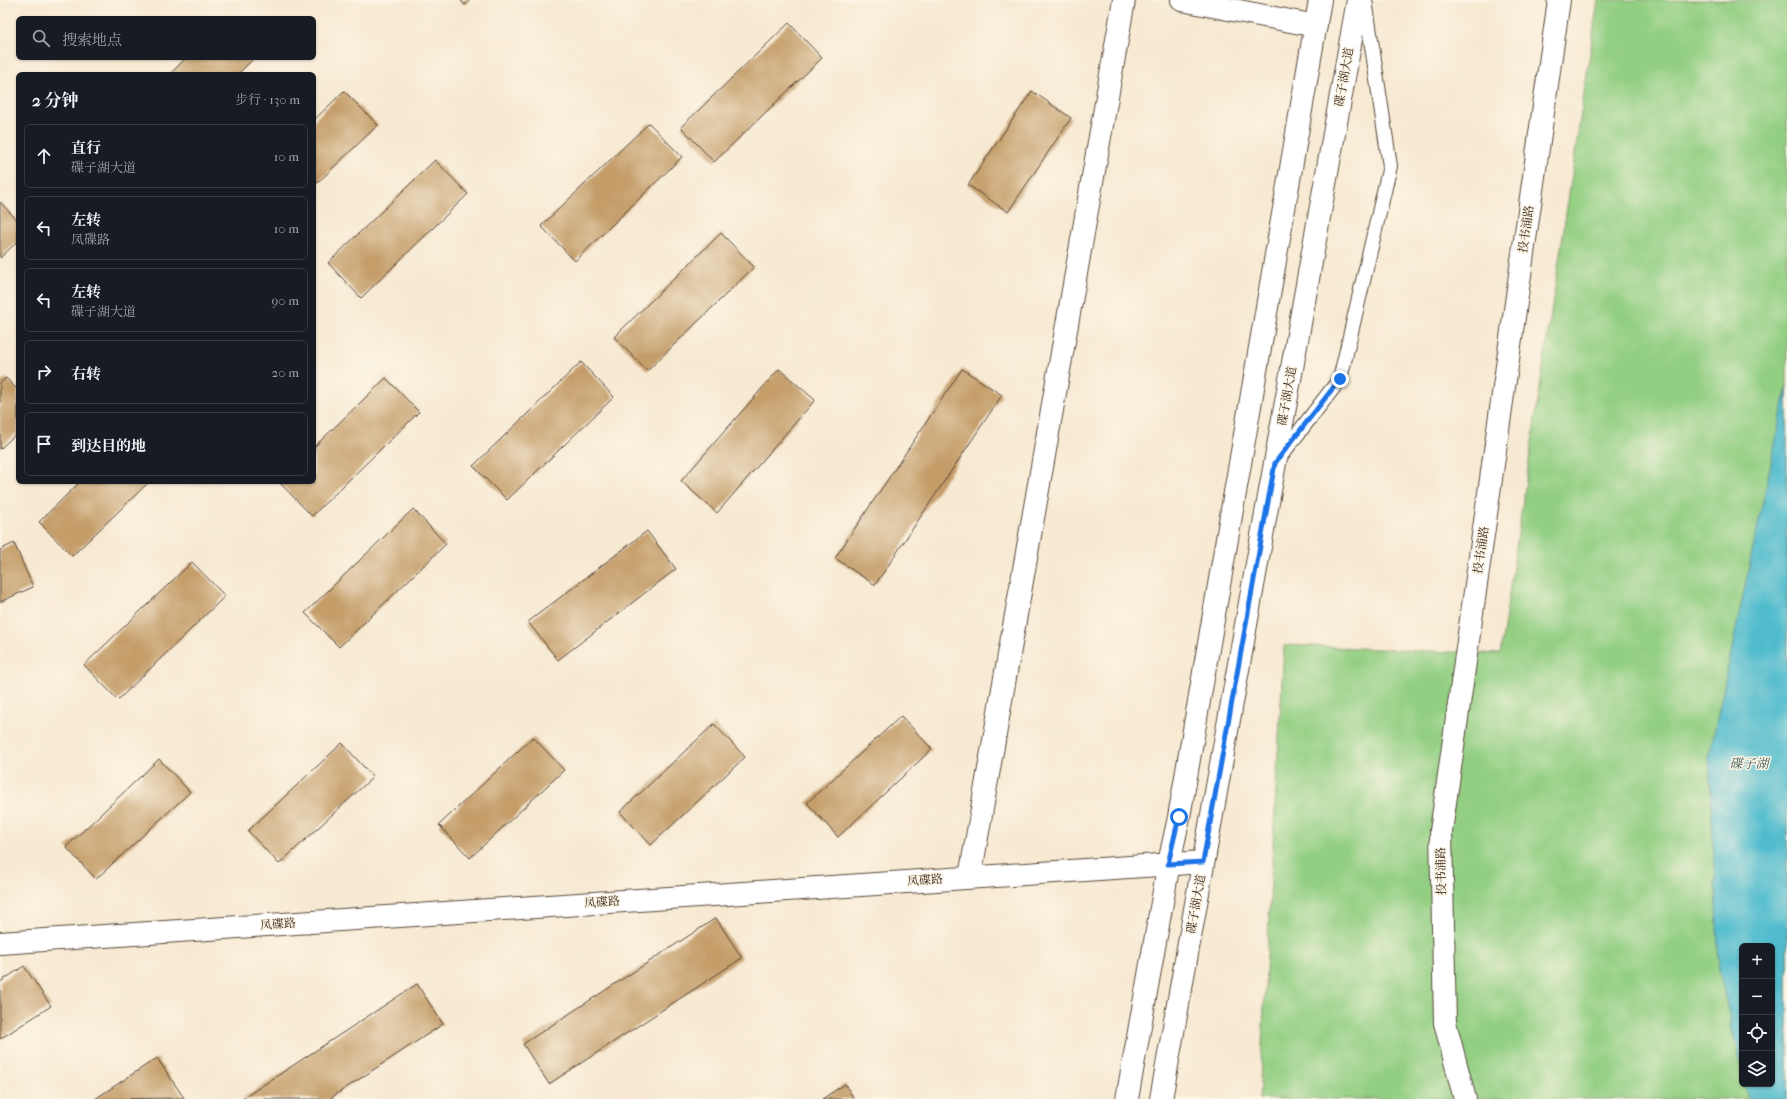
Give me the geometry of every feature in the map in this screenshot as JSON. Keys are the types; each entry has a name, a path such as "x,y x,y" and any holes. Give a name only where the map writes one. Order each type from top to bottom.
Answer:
{"street":[{"path":"970,877 1124,0"},
{"path":"1182,0 1316,26"},
{"path":"1127,1099 1168,864 1180,809 1320,0"},
{"name":"碟子湖大道","path":"1161,1099 1358,0"},
{"name":"投书浦路","path":"1465,1099 1445,1023 1441,831 1559,0"},
{"name":"凤碟路","path":"0,943 1203,862"}],"lane":[{"path":"1275,463 1340,379 1390,166 1365,0"}],"green space":[{"path":"1598,0 1787,0 1787,1099 1259,1099 1284,645 1500,654"}],"water":[{"name":"碟子湖","path":"1787,387 1787,1099 1748,1099 1745,1087 1775,1087 1775,943 1739,943 1739,1060 1719,970 1709,757"}],"building":[{"path":"460,0 470,0 465,5"},
{"path":"789,23 822,58 714,162 681,127"},
{"path":"184,60 252,60 240,72 172,72"},
{"path":"344,91 378,125 316,184 316,118"},
{"path":"1032,91 1071,118 1008,212 968,185"},
{"path":"649,123 682,157 575,261 541,226"},
{"path":"435,160 468,194 361,298 328,263"},
{"path":"0,202 16,219 16,243 0,258"},
{"path":"721,233 754,267 647,371 614,337"},
{"path":"581,362 614,397 507,500 473,466"},
{"path":"779,369 815,400 717,513 681,481"},
{"path":"962,369 1002,395 875,585 835,558"},
{"path":"6,378 16,388 16,434 0,449 0,383"},
{"path":"386,378 419,412 312,516 281,484 316,484 316,445"},
{"path":"78,484 147,484 72,556 39,522"},
{"path":"413,509 446,544 339,647 305,613"},
{"path":"647,531 676,569 558,660 528,622"},
{"path":"14,543 33,587 0,602 0,550"},
{"path":"192,562 225,596 118,700 84,665"},
{"path":"901,716 932,749 838,837 807,803"},
{"path":"714,724 745,757 651,845 620,812"},
{"path":"533,737 564,770 470,858 439,825"},
{"path":"342,743 373,777 279,864 248,831"},
{"path":"159,759 190,792 96,879 66,847"},
{"path":"716,918 742,958 549,1084 523,1044"},
{"path":"24,966 51,1006 0,1039 0,982"},
{"path":"417,984 443,1024 329,1099 242,1099"},
{"path":"157,1058 184,1098 95,1099"},
{"path":"845,1084 854,1099 822,1099"}],"route":[{"path":"1179,817 1168,864 1203,862 1275,463 1340,379"}]}
